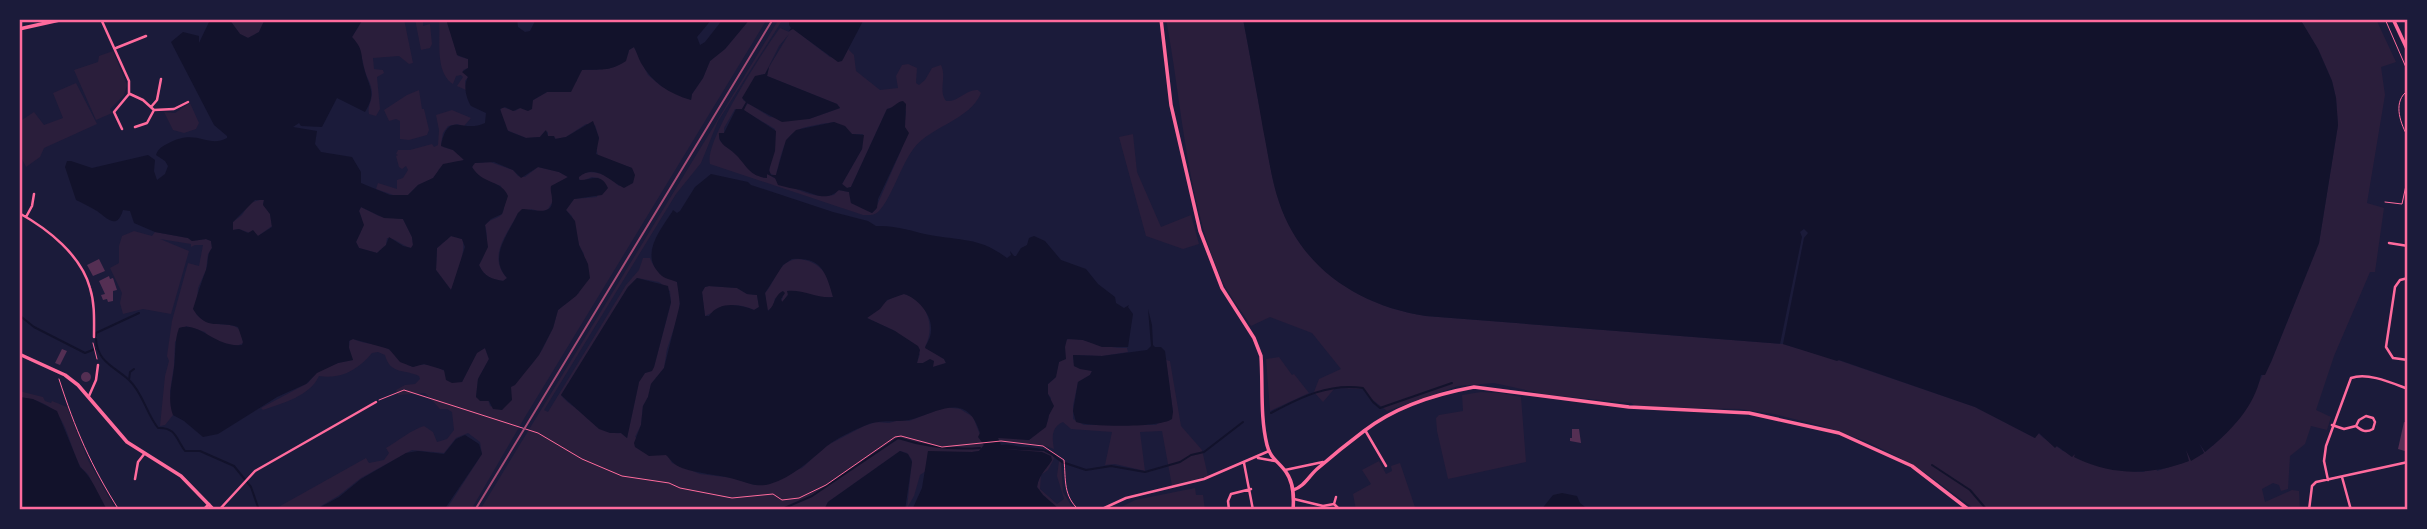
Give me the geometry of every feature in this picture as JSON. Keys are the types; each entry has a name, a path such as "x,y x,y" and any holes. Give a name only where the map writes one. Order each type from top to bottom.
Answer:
{"street":[{"path":"19,29 64,19"},
{"path":"101,19 129,80 129,94 114,112 122,129"},
{"path":"1161,19 1171,105 1200,231 1222,288 1260,351 1269,451 1285,470 1293,490 1293,510"},
{"path":"2393,19 2408,51"},
{"path":"115,49 145,36"},
{"path":"140,38 142,44"},
{"path":"135,127 147,123 162,79"},
{"path":"129,94 153,108 174,110 188,102"},
{"path":"26,217 34,194"},
{"path":"19,213 51,234 86,276 93,302 94,337"},
{"path":"2389,243 2408,247"},
{"path":"2408,278 2400,280 2395,287 2386,347 2393,358 2408,360"},
{"path":"19,354 65,375 89,396 120,435 181,477 216,510 255,471 376,402"},
{"path":"89,396 99,365"},
{"path":"2355,369 2355,377"},
{"path":"2328,480 2324,461 2326,446 2348,383 2355,377 2390,382 2408,389"},
{"path":"1293,490 1299,488 1365,430 1393,412 1474,387 1629,407 1749,413 1839,433 1912,466 1969,510"},
{"path":"2332,425 2344,429 2356,426 2365,432 2373,429 2375,422 2373,418 2366,416 2359,420 2356,426"},
{"path":"1365,430 1386,466"},
{"path":"1100,510 1126,498 1204,479 1269,451"},
{"path":"142,476 136,477 138,463 145,453"},
{"path":"1257,457 1275,461"},
{"path":"1285,470 1326,462"},
{"path":"2309,510 2309,497 2316,482 2408,462"},
{"path":"1244,463 1253,510"},
{"path":"2342,477 2351,510"},
{"path":"1229,510 1228,501 1231,494 1251,489"},
{"path":"1334,504 1335,498"},
{"path":"1294,499 1323,506 1334,504"},
{"path":"203,510 209,504"},
{"path":"1334,504 1340,510"}],"lane":[{"path":"2404,93 2400,96 2398,107 2401,124 2408,137"},
{"path":"2385,202 2402,204 2408,176"}],"path":[{"path":"2385,19 2408,72"},
{"path":"94,337 99,365"},
{"path":"56,371 87,456 119,510"},
{"path":"376,402 404,390 538,433 582,458 622,476 670,483 680,488 732,498 773,494 782,500 799,498 826,485 895,437 901,436 942,447 1001,442 1043,446 1063,459 1067,494 1071,503 1079,510"}],"shaded area":[{"path":"229,19 265,19 259,32 248,38 240,34"},
{"path":"229,19 240,34 248,38 259,32 265,19 363,19 352,37 360,49 371,90 371,100 365,112 337,98 322,127 301,126 299,123 293,127 317,131 315,144 321,152 352,157 361,172 361,183 390,195 408,195 418,185 433,178 443,164 464,160 453,150 441,146 448,128 452,125 477,126 485,123 486,113 471,106 468,99 465,88 468,77 462,72 468,68 468,59 457,55 446,19 517,19 518,27 525,32 530,31 536,19 712,19 697,37 700,45 723,19 750,19 725,49 710,61 691,100 668,91 656,81 645,70 634,47 629,50 626,61 620,65 582,70 571,92 547,92 533,100 532,109 528,111 520,108 513,111 505,107 500,109 508,131 526,138 540,137 546,130 548,136 554,136 555,139 566,137 593,121 599,138 596,154 632,168 635,175 633,183 624,188 597,172 585,173 579,177 579,180 598,178 608,188 602,195 574,199 566,210 575,221 579,245 588,264 590,278 576,296 558,310 553,328 539,355 511,387 512,400 502,410 493,409 489,401 480,401 476,397 478,379 489,359 485,348 477,353 462,382 452,383 446,380 444,370 424,364 413,367 400,362 389,349 353,339 349,341 349,348 353,360 338,363 317,373 306,384 277,397 218,434 203,437 173,415 171,409 170,392 179,328 194,328 232,345 242,345 243,342 238,327 203,321 193,309 207,267 211,241 192,241 155,232 134,223 130,211 123,210 118,220 108,219 76,200 65,167 67,161 92,168 148,155 155,160 157,180 165,174 168,166 156,155 163,146 186,137 213,141 227,138 214,125 171,42 183,32 199,36 199,43 209,22","holes":["494,162 513,170 521,178 538,167 568,177 551,186 550,208 541,211 522,209 518,213 499,254 499,262 507,278 503,281 489,277 479,265 488,247 485,225 502,214 508,196 501,187 476,173 472,167 475,163","255,200 264,200 263,205 270,214 272,227 258,236 253,230 248,233 239,229 233,230 233,222","361,207 384,218 403,219 412,237 411,248 389,237 386,245 377,253 359,248 356,242 364,225 359,211","451,236 462,239 465,247 451,290 436,270 437,248"]},
{"path":"363,19 404,19 413,63 409,64 399,56 373,58 374,69 383,70 384,73 377,77 380,109 376,116 369,114 372,89 360,51 352,37"},
{"path":"415,19 423,19 423,26 430,24 430,48 421,50"},
{"path":"439,19 446,19 458,56 468,59 468,68 463,70 468,77 465,81 466,90 457,86 463,77 461,75 456,76 453,84 443,71"},
{"path":"750,19 767,19 471,510 446,510 482,454 480,442 468,433 456,438 444,453 412,450 361,478 314,510 273,510 366,458 369,463 384,460 389,453 386,448 419,428 424,426 433,432 437,442 447,439 454,430 452,412 440,409 425,393 398,395 396,390 415,384 420,379 419,376 394,369 385,355 378,352 372,353 361,364 342,375 319,376 309,389 295,398 263,410 261,408 308,383 317,372 353,360 349,348 350,340 382,346 413,367 433,366 462,382 477,352 485,348 489,359 478,379 476,397 488,400 490,406 502,410 511,396 511,386 542,350 558,310 579,293 584,254 572,216 566,210 574,199 597,197 599,178 592,177 582,181 578,178 582,173 598,173 607,176 619,186 632,168 598,156 596,147 599,138 595,125 586,124 566,137 556,139 554,136 548,136 545,131 540,137 526,138 507,130 500,111 502,107 515,111 547,92 559,92 577,81 582,70 617,66 634,47 648,75 661,86 691,100 710,61 725,49"},
{"path":"779,19 783,19 718,121 701,163 676,194 544,410 548,412 626,285 639,270 643,258 650,258 661,273 677,282 680,294 679,313 667,349 664,368 651,384 643,406 641,425 635,437 668,456 672,463 700,474 733,478 754,485 802,468 826,446 864,426 876,422 909,421 945,407 960,409 973,417 984,445 979,451 972,452 928,452 926,471 920,475 914,496 907,508 912,460 907,453 900,451 828,502 824,510 480,510","holes":["637,278 659,282 670,291 671,303 654,367 645,373 639,382 627,438 621,433 608,432 597,426 561,395 628,287"]},
{"path":"789,19 863,21 842,61 838,62 793,29 789,31"},
{"path":"1166,19 1243,19 1272,175 1280,204 1303,248 1337,281 1357,293 1402,311 1426,316 1783,344 1975,407 2035,438 2038,433 2063,451 2113,467 2144,472 2155,463 2157,471 2188,461 2185,450 2204,453 2200,442 2205,452 2235,422 2271,362 2319,243 2338,125 2336,98 2332,81 2318,49 2300,19 2376,19 2396,62 2381,67 2385,95 2367,203 2384,208 2375,272 2370,272 2334,356 2316,410 2331,417 2327,430 2311,426 2305,444 2290,456 2288,489 2281,491 2279,485 2273,483 2262,489 2265,502 2292,490 2299,491 2300,510 1976,510 1924,472 1868,442 1822,426 1740,409 1637,407 1631,403 1548,395 1494,383 1458,386 1387,411 1363,389 1335,388 1323,402 1314,392 1319,379 1341,369 1312,333 1270,317 1251,326 1220,276 1199,214 1192,182"},
{"path":"1243,19 2300,19 2318,49 2332,81 2338,125 2319,243 2271,362 2265,375 2261,375 2247,408 2224,436 2205,452 2199,443 2204,453 2191,461 2186,450 2189,461 2175,466 2147,471 2119,471 2092,465 2074,457 2075,454 2072,457 2057,446 2055,448 2039,433 2035,438 1975,407 1839,360 1783,344 1426,316 1401,311 1356,293 1336,280 1302,246 1279,202"},
{"path":"780,28 789,32 792,28 830,57 843,59 848,49 854,55 856,71 880,90 898,88 896,76 902,65 908,64 917,68 916,83 919,85 932,68 941,65 946,101 955,100 974,90 981,93 968,110 921,140 909,155 883,206 875,214 863,215 710,164 710,153 725,117 749,74","holes":["789,34 769,67 767,76 837,104 840,108 809,119 770,117 748,103 743,110 775,129 769,173 776,176 783,149 791,134 807,127 834,122 852,134 863,134 862,149 842,184 847,188 851,187 887,109 893,107 906,111 902,148 872,213 851,203 849,192 838,190 834,195 816,195 799,190 767,174 764,178 748,168 719,139 719,133 724,133 735,109 742,109 746,102 743,100 759,75 765,74 779,46"]},
{"path":"788,33 769,67 767,76 837,104 840,108 809,119 782,122 747,103 744,110 776,131 775,151 769,170 771,175 776,175 786,140 796,130 834,122 845,126 852,134 864,135 862,149 842,184 847,188 851,187 887,109 903,101 906,104 905,127 909,133 878,199 877,208 872,213 851,203 849,192 839,190 830,196 820,196 778,185 775,178 767,174 767,178 756,175 720,140 719,133 724,133 736,109 742,109 746,102 742,98 755,76 765,74"},
{"path":"113,51 127,85 124,95 110,109 112,113 96,120 74,70 98,62 99,56"},
{"path":"76,83 97,124 44,148 40,157 26,167 19,153 19,122 34,112 44,125 63,118 53,93"},
{"path":"419,90 429,130 427,135 409,140 400,139 400,121 389,121 384,110"},
{"path":"190,103 199,123 196,129 184,133 173,130 164,112 175,113"},
{"path":"452,110 471,118 464,126 448,126 443,133 441,144 453,150 463,161 440,168 434,178 418,185 408,195 396,196 376,189 378,183 397,189 397,180 403,178 408,170 406,166 402,169 399,167 396,156 398,150 438,145 436,115"},
{"path":"1133,134 1137,172 1161,227 1191,215 1199,244 1183,249 1146,236 1119,137"},
{"path":"490,162 513,170 518,176 525,177 538,167 568,177 551,187 553,201 548,209 542,212 531,209 518,213 504,237 499,254 501,270 507,278 505,281 489,277 479,265 487,246 485,225 500,216 504,206 501,186 481,179 472,169 473,163"},
{"path":"711,174 748,182 833,212 868,221 876,226 897,227 979,243 1007,258 1011,255 1010,251 1016,256 1021,248 1027,245 1029,238 1034,236 1045,241 1061,260 1086,269 1098,284 1115,297 1116,303 1124,308 1129,305 1133,314 1128,347 1102,347 1083,340 1067,339 1066,359 1059,362 1056,377 1048,384 1048,394 1054,406 1046,427 1029,440 998,438 1001,445 1042,449 1057,456 1044,451 1003,449 1042,452 1051,456 1052,460 1041,475 1037,487 1060,510 912,510 922,488 928,451 972,452 979,451 984,445 978,437 980,433 975,421 962,409 945,409 910,420 877,422 864,426 831,443 793,473 765,485 688,470 666,455 649,456 635,447 643,406 651,384 664,368 680,304 677,282 664,277 655,268 652,252 673,210 677,213 680,211 695,187","holes":["792,259 810,261 821,268 833,297 787,291 788,295 782,302 785,293 783,291 768,311 765,293 783,265","705,287 737,288 747,294 757,295 759,307 754,310 736,305 724,306 705,316 702,292","904,294 919,304 930,319 931,325 925,348 946,363 933,367 934,361 930,359 917,363 920,350 918,346 867,318 887,300"]},
{"path":"263,199 272,226 258,236 239,229 233,230 233,222 250,203"},
{"path":"361,207 379,216 403,219 412,237 411,248 387,238 386,245 377,253 359,248 356,242 362,227 359,211"},
{"path":"134,231 152,236 155,232 192,241 211,241 212,248 208,254 206,270 198,288 196,314 211,323 238,328 243,343 237,346 223,344 210,339 205,332 186,326 175,342 170,391 173,415 165,425 160,426 172,321 188,263 199,266 203,245 191,247 191,244 160,239 189,251 171,314 143,309 123,314 120,303 122,293 110,268 119,263 122,236"},
{"path":"451,236 462,239 463,250 451,290 436,270 437,248"},
{"path":"798,259 806,260 823,270 833,297 788,294 783,302 783,297 775,298 773,307 767,311 765,293 781,267"},
{"path":"637,278 668,286 671,302 654,367 652,371 645,373 639,382 627,438 621,433 599,429 561,395 628,287"},
{"path":"709,286 737,288 747,294 757,295 759,307 754,310 733,305 705,316 702,292"},
{"path":"904,294 912,297 924,308 930,331 925,347 946,363 933,367 929,360 917,363 920,354 895,331 867,318 884,303"},
{"path":"1148,309 1153,345 1165,351 1172,419 1154,424 1125,426 1076,422 1073,411 1078,382 1092,371 1074,366 1073,355 1102,356 1147,350 1151,346"},
{"path":"1070,338 1127,348 1128,352 1102,356 1073,355 1074,366 1092,371 1078,382 1073,419 1084,425 1156,425 1173,412 1166,360 1170,361 1181,426 1202,450 1208,476 1172,486 1162,431 1140,432 1145,471 1115,464 1105,465 1112,432 1071,429 1063,422 1054,430 1054,449 1043,445 999,441 998,438 1002,436 1029,440 1045,426 1051,398 1048,384 1055,378 1059,362 1065,357 1065,341"},
{"path":"1279,357 1309,393 1270,411 1266,359"},
{"path":"19,391 67,407 88,460 116,510 107,510 89,476 80,466 61,419 46,405 19,397"},
{"path":"1481,392 1521,397 1526,462 1448,479 1436,418 1439,415 1463,411 1462,395"},
{"path":"19,397 33,399 57,411 80,467 92,481 107,510 19,510"},
{"path":"465,435 479,444 482,454 444,510 315,510 406,453 418,451 444,454 456,439"},
{"path":"1005,448 1044,451 1055,457 1042,475 1052,460"},
{"path":"900,451 908,454 912,462 905,510 824,510 828,502"},
{"path":"1059,461 1061,462 1063,492 1074,510 1060,510 1043,495 1037,487 1041,476 1040,489 1057,504 1064,499 1057,476"},
{"path":"1379,461 1386,474 1392,471 1391,466 1400,463 1416,510 1356,510 1353,494 1371,484 1362,470"},
{"path":"1195,488 1196,495 1203,495 1205,510 1115,510 1135,500"},
{"path":"1562,493 1577,496 1580,503 1589,510 1541,510 1553,495"}],"pier":[{"path":"1804,229 1808,233 1804,238 1783,344 1780,344 1802,237 1800,232"}],"building":[{"path":"99,259 105,271 93,276 87,265"},
{"path":"109,276 110,279 113,278 117,290 113,291 113,301 108,302 107,299 103,300 101,295 105,294 99,281"},
{"path":"62,349 67,351 60,365 55,363"},
{"path":"86,372 90,373 90,381 86,382 82,381 81,377 82,373"},
{"path":"2404,422 2408,423 2408,452 2398,449"},
{"path":"1572,429 1579,429 1581,443 1570,441"}],"waterway":[{"path":"96,336 96,333 139,313"},
{"path":"19,315 34,327 85,353 95,349"},
{"path":"96,339 103,359 134,385 158,428 169,429 185,451 200,451 234,466 251,487 259,510"},
{"path":"129,380 130,372 134,369"},
{"path":"1271,413 1327,389 1363,388 1380,408 1452,383"},
{"path":"1054,456 1062,462 1086,470 1111,466 1145,472 1204,452 1243,422"},
{"path":"780,510 812,496 898,438 939,447 980,448"},
{"path":"1932,465 1970,490 1987,510"}],"railway":[{"path":"475,510 773,19"}]}
